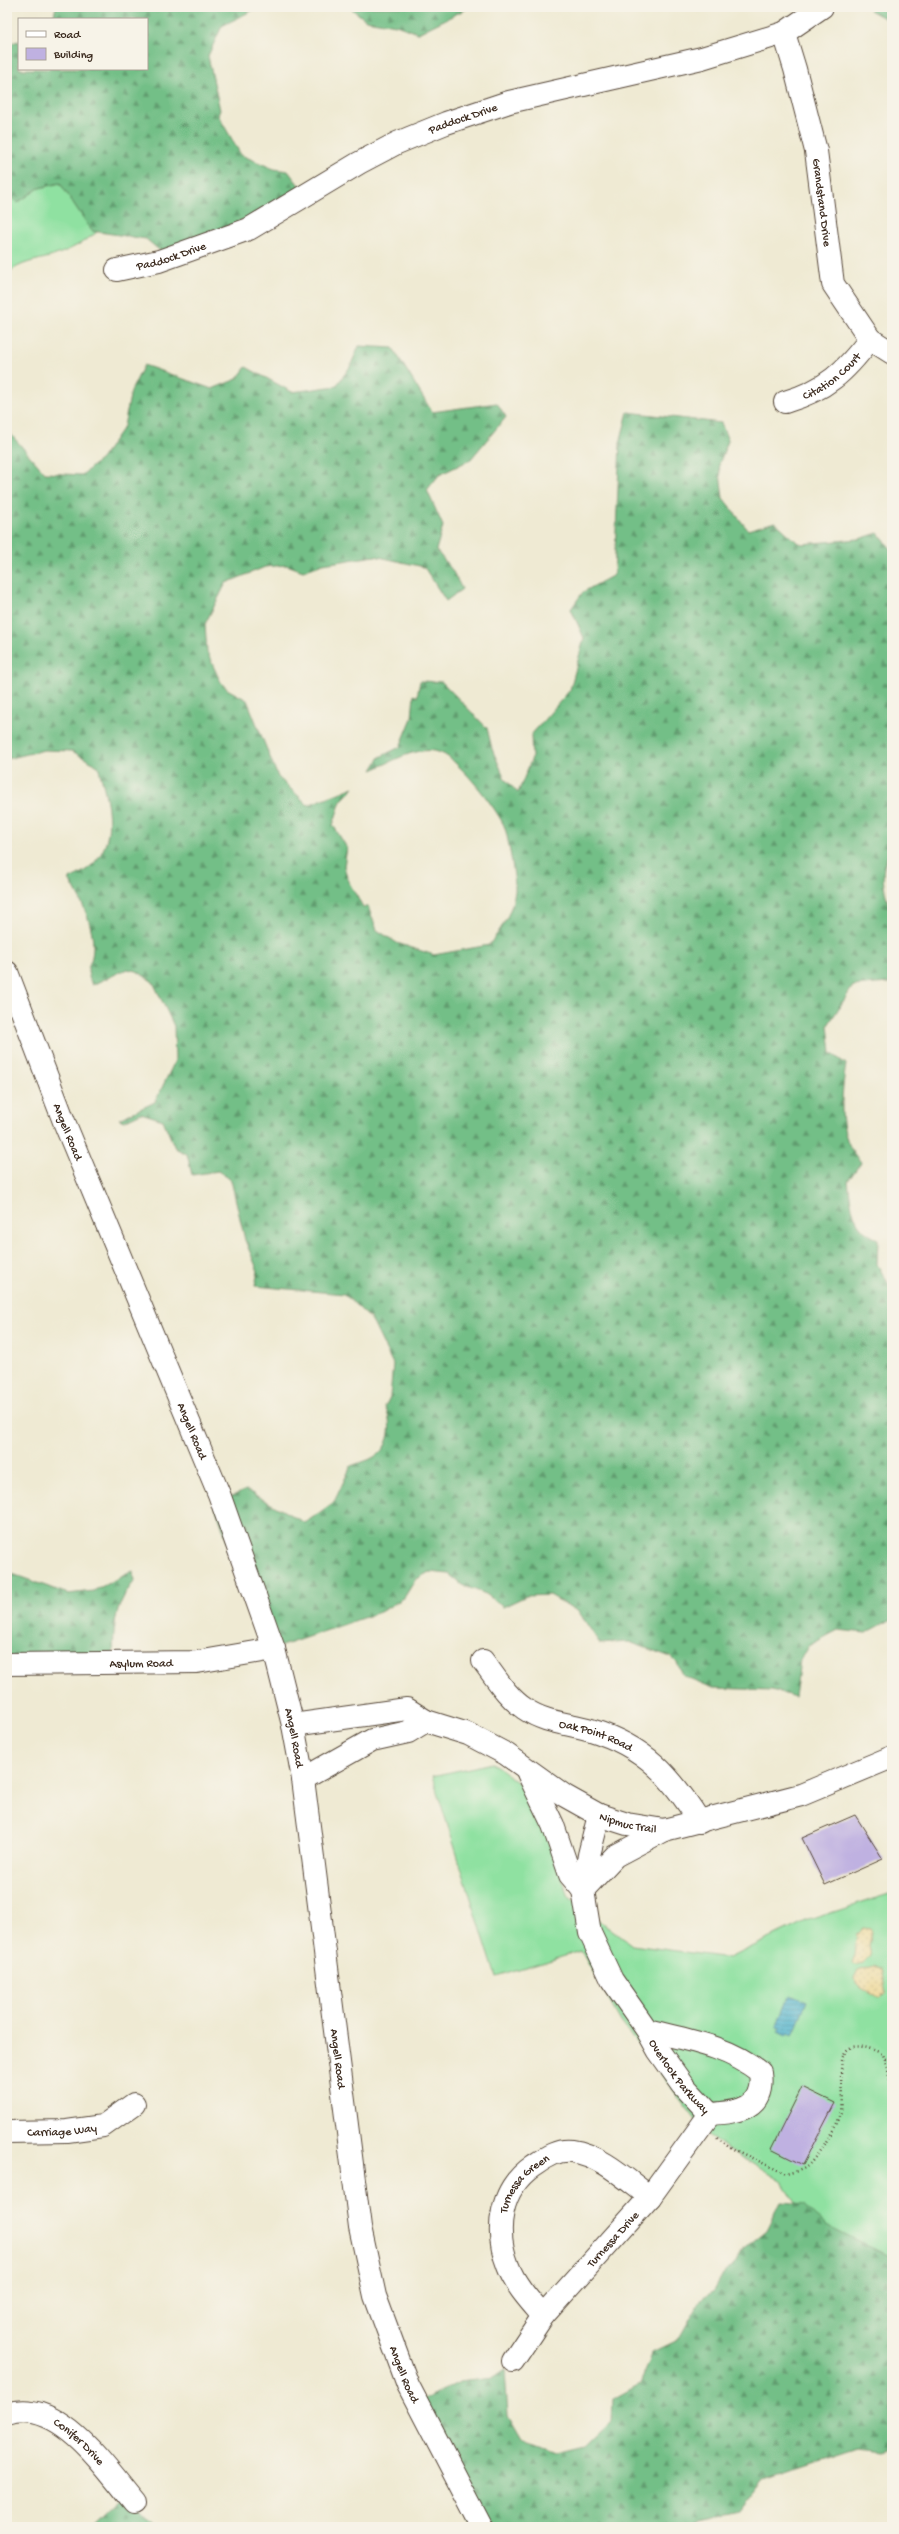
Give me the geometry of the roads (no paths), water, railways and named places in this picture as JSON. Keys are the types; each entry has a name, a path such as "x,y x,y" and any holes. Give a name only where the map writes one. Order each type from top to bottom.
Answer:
{"street":[{"name":"Paddock Drive","path":"117,270 159,261 250,229 359,163 397,143 446,122 509,102 702,58 784,33 822,7"},
{"name":"Grandstand Drive","path":"784,33 796,69 816,151 833,284 870,338 892,353"},
{"name":"Citation Court","path":"785,402 808,395 830,382 852,363 870,338"},
{"name":"Angell Road","path":"7,972 65,1124 219,1494 274,1649 293,1724 303,1779 360,2227 375,2296 408,2385 482,2527"},
{"name":"Asylum Road","path":"7,1664 197,1662 274,1649"},
{"name":"Oak Point Road","path":"483,1661 510,1698 540,1718 609,1736 658,1765 680,1790 700,1822"},
{"name":"Nipmuc Trail","path":"293,1724 407,1709 426,1721 468,1734 506,1754 527,1772 599,1815 627,1824 664,1830 801,1795 892,1758"},
{"path":"303,1779 372,1740 408,1732 426,1721"},
{"path":"527,1772 553,1825 570,1875 583,1890 615,1856 664,1830"},
{"name":"Overlook Parkway","path":"599,1815 588,1855 583,1890 590,1933 612,1980 648,2030 658,2050 707,2118 735,2112 755,2102 762,2086 760,2072 744,2059 721,2048 648,2030"},
{"name":"Carriage Way","path":"7,2132 67,2131 103,2126 134,2104"},
{"name":"Turnessa Drive","path":"513,2361 543,2316 650,2197 707,2118"},
{"name":"Turnessa Green","path":"543,2316 521,2290 508,2267 501,2242 500,2218 506,2198 522,2177 545,2158 559,2151 572,2151 609,2166 650,2197"},
{"name":"Conifer Drive","path":"7,2414 19,2410 42,2414 77,2436 134,2503"}],"water":[{"path":"790,1995 807,2002 793,2035 789,2033 787,2036 779,2032 781,2028 777,2027"}]}
